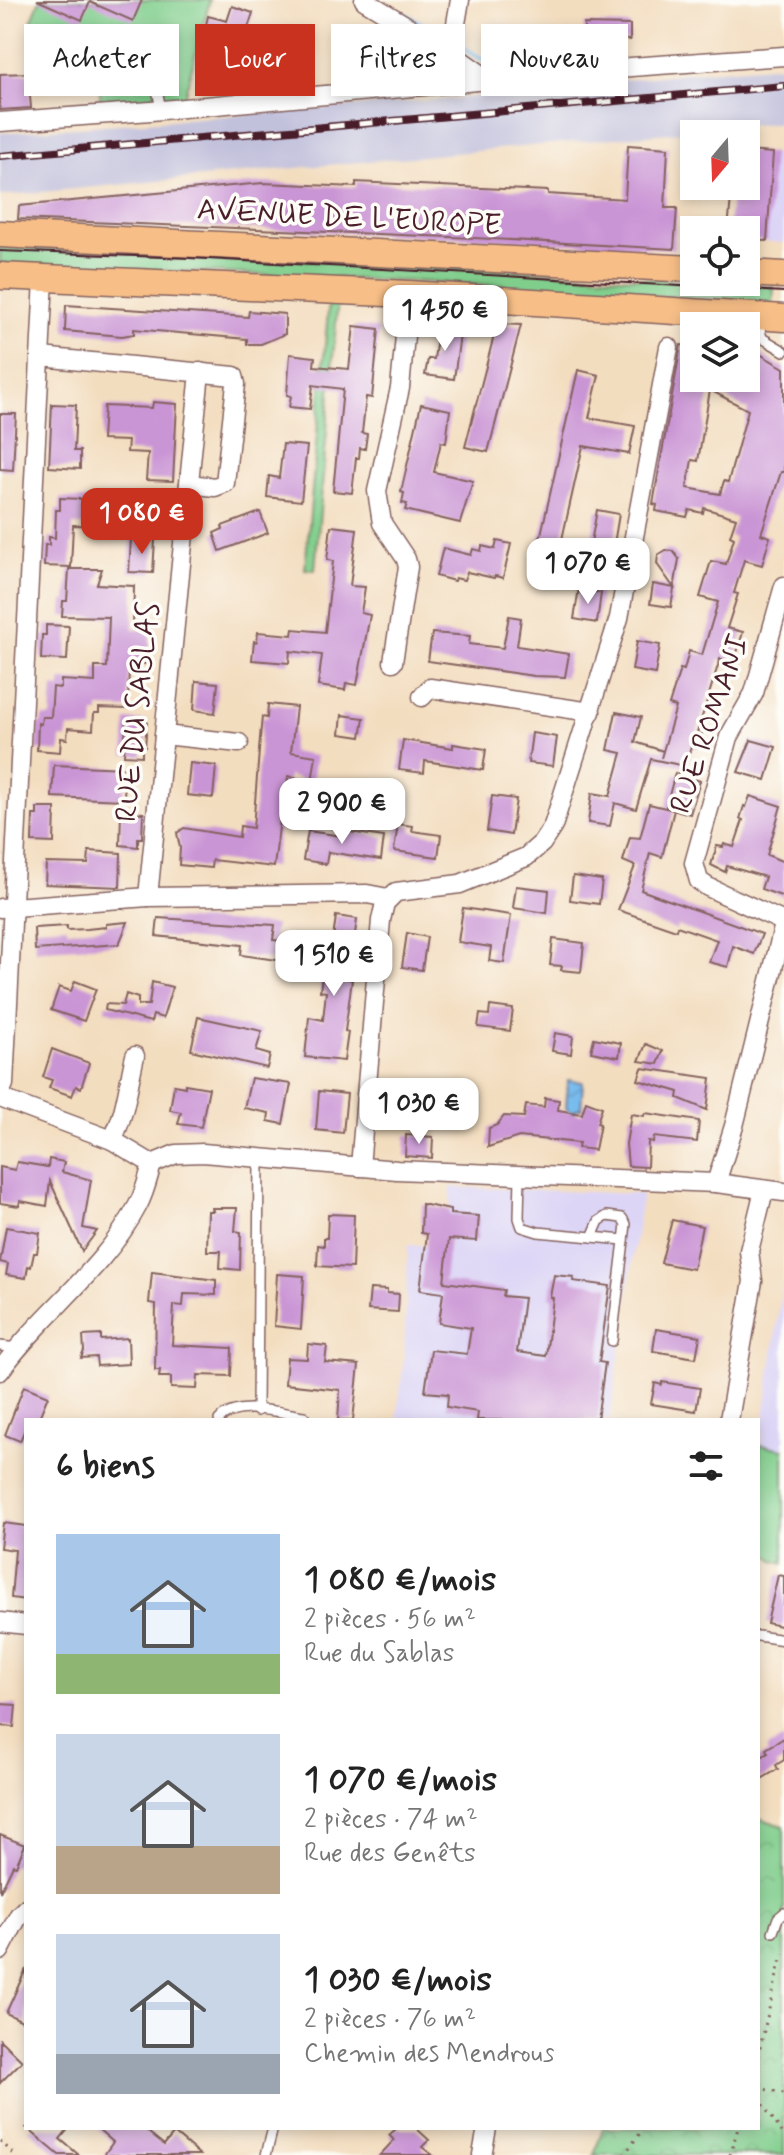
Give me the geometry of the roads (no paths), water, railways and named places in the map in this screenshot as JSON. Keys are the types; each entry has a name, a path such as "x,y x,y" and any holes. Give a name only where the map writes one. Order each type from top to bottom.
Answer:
{"main road":[{"name":"AVENUE DE L'EUROPE","path":"0,234 680,268"},
{"path":"760,274 784,275"},
{"path":"0,276 409,294 775,317"}],"street":[{"path":"364,0 403,24"},
{"path":"456,24 460,0"},
{"path":"628,68 784,56"},
{"path":"0,122 481,80"},
{"path":"44,278 7,907 4,1084 0,1096 112,1140 152,1164"},
{"path":"393,662 408,567 382,523 377,491 400,388 409,294"},
{"path":"360,1167 381,920 388,898 396,892 460,884 526,857 542,843 559,814 619,618 669,347"},
{"path":"41,357 234,376 236,384 225,483 215,487 189,484"},
{"name":"RUE DU SABLAS","path":"148,897 200,372"},
{"name":"RUE ROMANI","path":"716,1183 734,1126 784,923 699,881 694,863 729,737 754,693 784,586"},
{"path":"422,697 430,688 591,712"},
{"path":"164,735 239,743"},
{"path":"7,907 148,897 367,894 388,898"},
{"path":"112,1140 123,1121 135,1056"},
{"path":"0,1371 8,1347 82,1282 116,1238 138,1205 152,1164 176,1154 203,1153 360,1167 716,1183 784,1192"},
{"path":"729,1418 753,1281 749,1251 764,1190"},
{"path":"0,1622 24,1625"},
{"path":"0,1951 24,1910"},
{"path":"482,2155 487,2130"}],"lane":[{"path":"158,96 161,110"},
{"path":"775,317 760,330 762,338 784,351"},
{"path":"257,1411 259,1158"},
{"path":"520,1175 519,1218 522,1227 538,1232 624,1240"},
{"path":"592,1237 599,1221 607,1216 622,1218 626,1224 612,1341"},
{"path":"221,1418 236,1411 304,1416"},
{"path":"760,1636 784,1640"},
{"path":"773,1932 778,1918 784,1913"},
{"path":"266,2155 272,2130"}],"water":[{"path":"568,1080 583,1082 581,1109 574,1113 566,1108"}],"waterway":[{"path":"404,14 422,24"},
{"path":"465,49 481,58"}],"tram line":[{"path":"0,251 189,258 784,292"}],"railway":[{"path":"0,156 784,86"}]}
